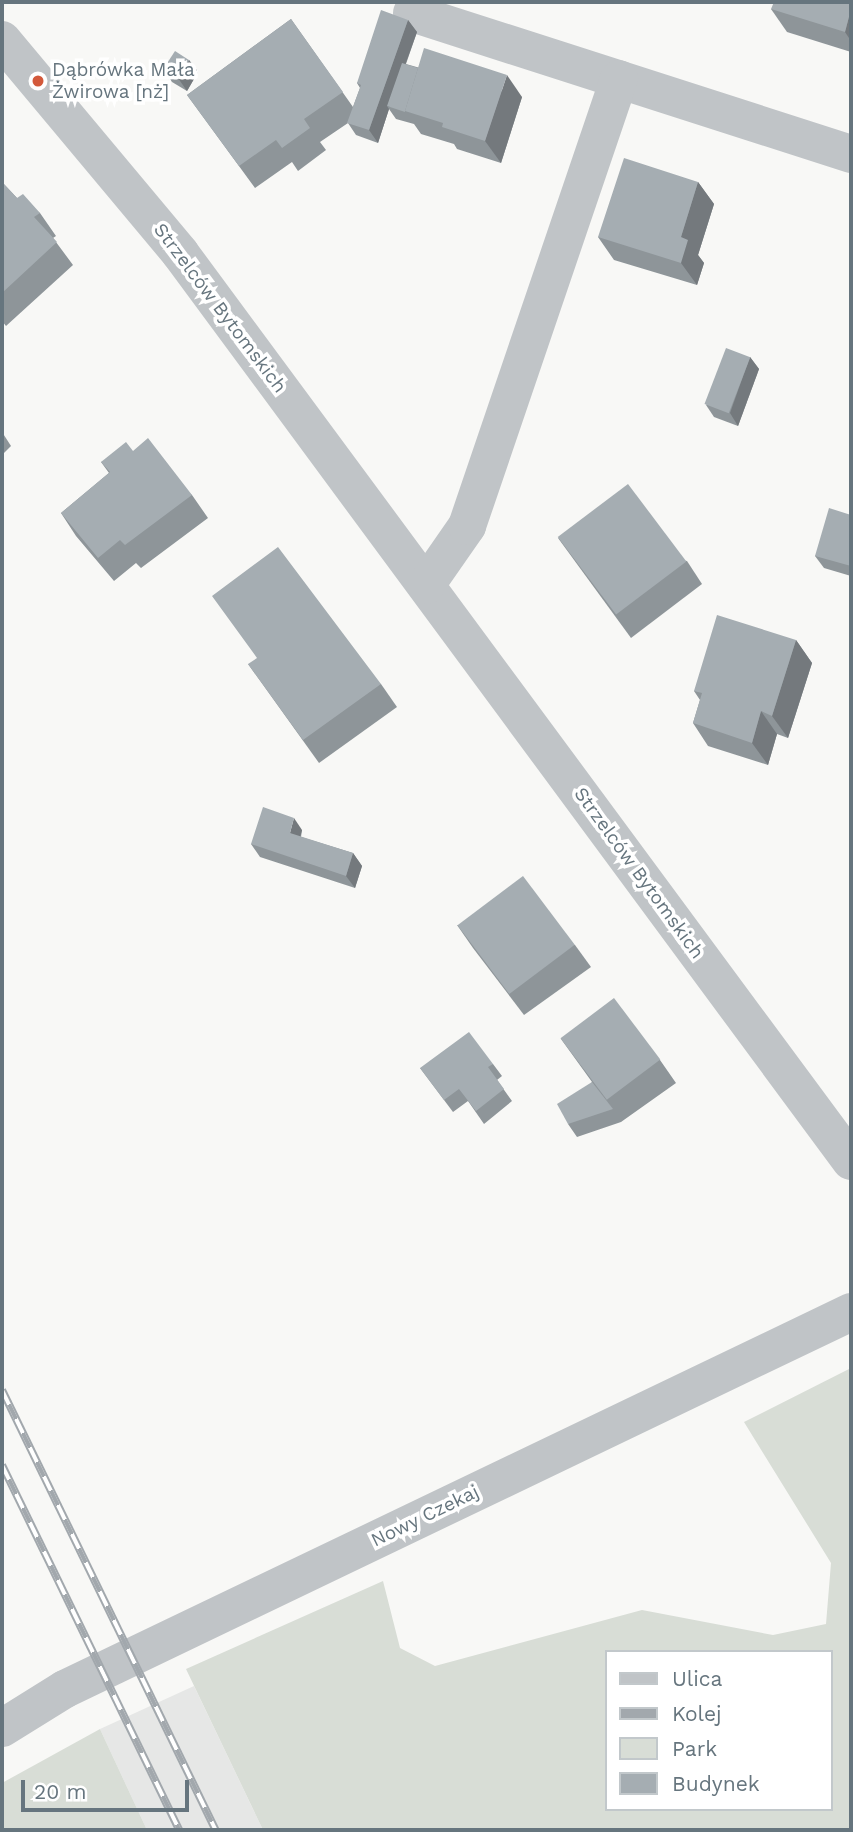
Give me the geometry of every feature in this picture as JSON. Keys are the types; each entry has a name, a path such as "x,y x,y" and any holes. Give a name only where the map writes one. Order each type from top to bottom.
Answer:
{"street":[{"path":"412,13 851,154"},
{"name":"Strzelców Bytomskich","path":"2,40 180,253 851,1161"},
{"path":"426,585 467,526 619,79"},
{"name":"Nowy Czekaj","path":"3,1727 65,1689 851,1312"}],"shaded area":[{"path":"194,1686 263,1830 147,1830 100,1729"}],"green space":[{"path":"851,1368 851,1830 263,1830 186,1669 383,1581 400,1648 435,1666 642,1610 773,1635 826,1624 831,1563 744,1422"},
{"path":"100,1729 147,1830 2,1830 2,1783"}],"building":[{"path":"774,2 851,2 851,9 845,32 771,9"},
{"path":"381,10 408,20 369,130 347,123 361,85 357,83"},
{"path":"291,19 343,92 304,119 310,128 282,148 276,140 239,166 187,95"},
{"path":"424,48 507,75 485,141 442,127 443,123 405,111"},
{"path":"175,51 189,60 177,79 163,69"},
{"path":"402,63 418,68 405,112 387,106"},
{"path":"624,158 698,182 681,237 688,240 681,263 598,237"},
{"path":"2,182 17,198 23,194 40,213 34,217 57,242 2,293"},
{"path":"726,348 750,357 729,413 704,404"},
{"path":"148,438 192,495 125,545 120,540 98,558 61,513 110,472 101,462 126,442 133,451"},
{"path":"628,484 686,561 616,614 558,537"},
{"path":"829,508 851,515 851,566 815,556"},
{"path":"278,547 381,684 303,740 248,664 257,658 212,596"},
{"path":"717,615 796,640 772,716 761,711 752,743 693,723 702,693 694,691"},
{"path":"263,807 294,818 290,833 353,853 346,876 251,844"},
{"path":"523,876 575,945 509,994 458,925"},
{"path":"614,998 660,1059 607,1100 560,1038"},
{"path":"469,1032 493,1064 488,1067 504,1089 476,1111 459,1089 444,1100 420,1068"},
{"path":"592,1082 613,1109 568,1124 557,1104"}],"railway":[{"path":"2,1390 216,1830"},
{"path":"2,1465 179,1830"}],"place":[{"name":"Dąbrówka Mała Żwirowa [nż]","path":"38,81"}]}
